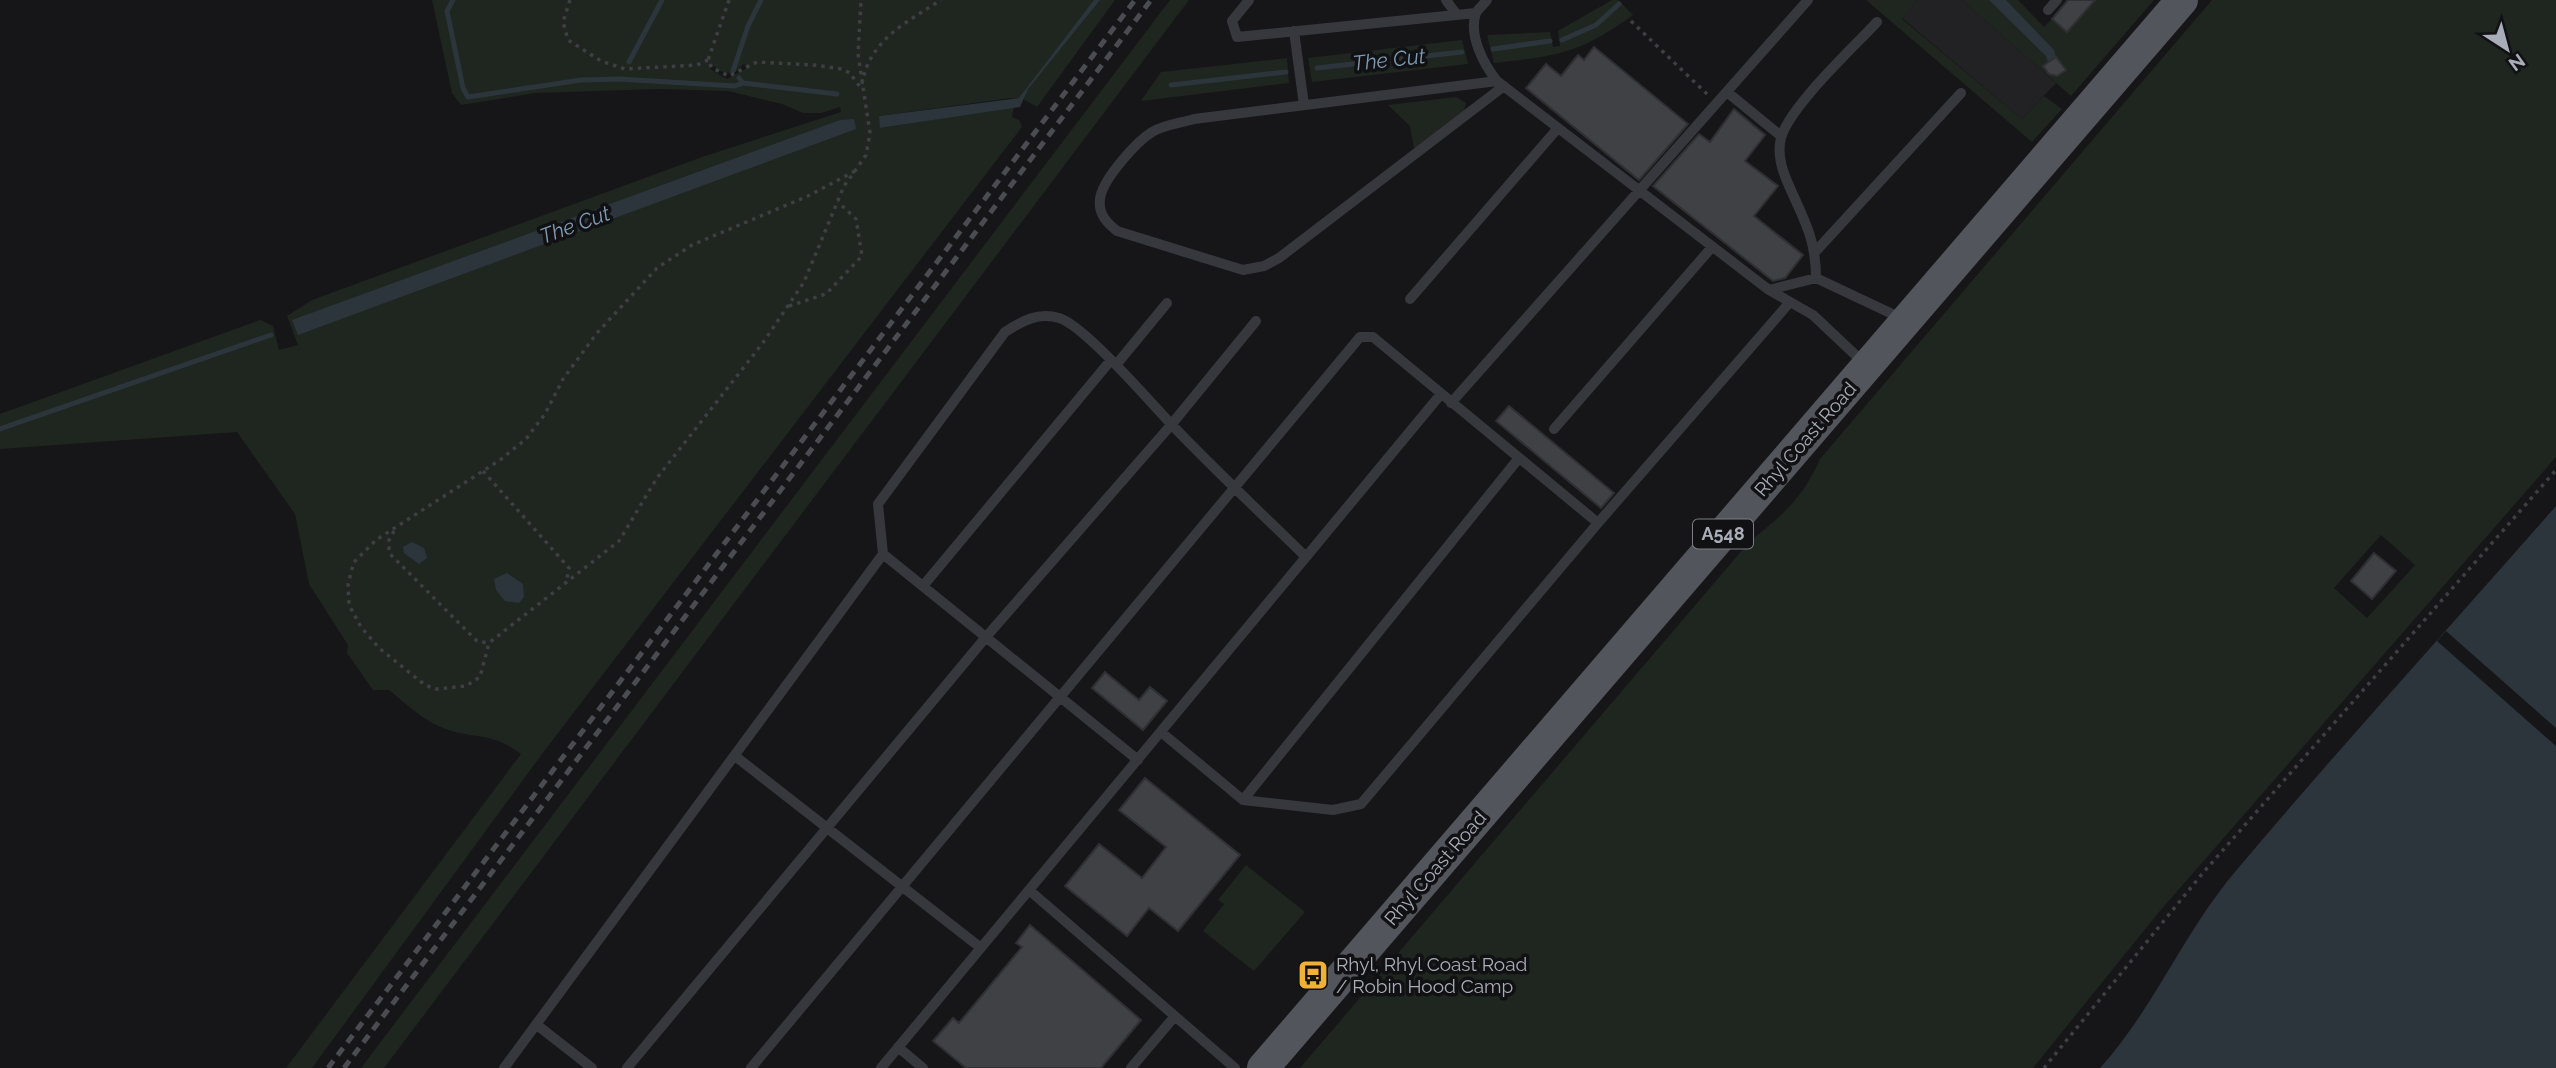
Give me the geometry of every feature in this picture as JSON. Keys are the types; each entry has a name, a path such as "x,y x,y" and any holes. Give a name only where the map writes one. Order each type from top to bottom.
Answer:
{"main road":[{"name":"Rhyl Coast Road","path":"1263,1068 2182,0"}],"lane":[{"path":"1249,0 1232,21 1237,37 1476,13"},
{"path":"1446,0 1457,15"},
{"path":"1487,0 1476,13 1476,32 1484,65 1501,83 1769,290 1813,315 1867,367"},
{"path":"1451,403 1808,0"},
{"path":"2048,10 2057,0"},
{"path":"1816,278 1816,251 1810,229 1783,169 1779,147 1794,113 1877,22"},
{"path":"1294,31 1304,105"},
{"path":"1501,83 1264,266 1243,270 1117,231 1106,222 1100,197 1115,171 1136,144 1154,130 1194,119 1501,83"},
{"path":"1727,92 1782,136"},
{"path":"1816,251 1961,93"},
{"path":"1410,299 1559,128"},
{"path":"1554,429 1712,247"},
{"path":"1769,290 1816,278 1907,321"},
{"path":"1161,732 1244,800 1333,810 1361,804 1598,523 1790,302"},
{"path":"923,586 1167,303"},
{"path":"504,1068 883,554 878,504 1005,332 1025,319 1042,315 1062,318 1114,362 1171,425 1306,557"},
{"path":"627,1068 986,637 1171,425 1256,321"},
{"path":"751,1068 1360,337 1373,337 1598,523"},
{"path":"881,1068 1441,394"},
{"path":"1244,800 1519,458"},
{"path":"883,554 1138,760"},
{"path":"735,756 981,948"},
{"path":"1029,890 1235,1068"},
{"path":"1131,1068 1175,1016"},
{"path":"537,1025 592,1068"},
{"path":"898,1047 923,1068"}],"path":[{"path":"570,0 563,22 568,40 601,61 625,69 697,65 708,60"},
{"path":"729,0 708,60 712,68 729,76 757,62 842,69 850,73 862,90"},
{"path":"855,170 808,196 692,245 657,268 597,333 562,379 545,414 526,439 483,471 376,540 354,562 348,584 349,605 361,627 379,648 425,685 436,689 466,686 475,682 483,669 484,654 489,643 619,541 657,478 762,344 804,282 838,202 866,155 870,133 858,54 861,0"},
{"path":"862,90 865,67 880,44 942,0"},
{"path":"1631,21 1717,104"},
{"path":"787,307 825,294 862,256 856,219 838,202"},
{"path":"2044,1068 2202,874 2556,470"},
{"path":"483,471 557,552 569,568 566,580"},
{"path":"400,524 388,542 390,554 477,641 489,643"}],"shaded area":[{"path":"432,0 1115,0 1037,107 1023,99 1011,98 879,116 881,128 1014,107 1012,117 1019,120 1022,127 542,754 312,1068 286,1068 521,754 501,742 436,725 389,690 373,690 347,653 348,645 309,584 295,514 237,432 0,449 0,414 260,320 273,326 279,350 298,345 287,316 312,300 702,157 841,112 840,107 821,113 803,113 782,104 728,91 659,89 536,93 461,105 452,93","holes":["711,64 720,71 733,74 744,64 747,68 727,79 710,69"]},
{"path":"1170,0 1189,0 384,1068 361,1068"},
{"path":"1612,0 1618,0 1633,15 1597,38 1552,55 1494,63 1487,35 1550,32 1553,47 1560,46 1558,31"},
{"path":"1866,0 1918,0 1902,19 2022,119 2044,96 2062,109 2032,142"},
{"path":"1918,0 1962,0 2056,83 2022,119 1902,18"},
{"path":"1962,0 2018,0 2044,27 2052,19 2067,32 2095,0 2154,0 2071,96"},
{"path":"2212,0 2556,0 2556,457 2159,912 2033,1068 1300,1068 1750,541 1799,496 1820,459","holes":["2381,535 2415,565 2367,618 2334,588"]},
{"path":"1462,40 1468,64 1312,82 1308,58"},
{"path":"1287,58 1289,83 1141,101 1161,72"},
{"path":"1456,97 1466,103 1464,111 1414,149 1410,126 1388,105"},
{"path":"1246,865 1305,912 1254,971 1203,931 1224,904 1218,900"}],"water":[{"path":"1094,0 1100,0 1028,89 1020,107 880,128 879,116 1019,98"},
{"path":"1989,0 2006,0 2054,50 2056,57 2048,63 2046,56"},
{"path":"854,119 856,129 298,335 292,320 840,120"},
{"path":"2556,506 2556,1068 2100,1068 2136,1021 2200,920 2235,872"},
{"path":"412,542 424,548 427,558 419,564 404,553 403,547"},
{"path":"507,573 523,584 524,597 519,603 505,601 496,590 494,579"}],"pier":[{"path":"2446,631 2556,728 2556,746 2437,641"}],"building":[{"path":"2068,0 2095,0 2067,32 2052,19"},
{"path":"1594,47 1688,124 1639,180 1526,88 1546,64 1561,76 1578,55 1584,60"},
{"path":"2056,57 2066,70 2057,76 2049,74 2043,66"},
{"path":"1734,109 1765,135 1745,161 1778,186 1754,216 1803,255 1785,278 1773,281 1653,186 1699,134 1710,142"},
{"path":"1509,406 1614,493 1601,508 1496,421"},
{"path":"2374,553 2396,571 2372,599 2351,581"},
{"path":"1105,672 1139,700 1150,687 1167,701 1143,730 1092,688"},
{"path":"1145,778 1240,855 1178,931 1149,908 1127,936 1065,886 1099,844 1142,878 1166,847 1119,810"},
{"path":"1030,925 1141,1020 1101,1068 966,1068 933,1041 953,1018 959,1023 1022,947 1016,943"}],"waterway":[{"path":"453,0 447,11 463,88 468,97 581,80 619,79 735,86 743,83"},
{"path":"629,62 662,0"},
{"path":"733,71 748,26 761,0"},
{"name":"The Cut","path":"1562,40 1596,25 1619,4"},
{"name":"The Cut","path":"1493,49 1550,41"},
{"name":"The Cut","path":"1317,68 1462,52"},
{"name":"The Cut","path":"1171,85 1286,72"},
{"path":"739,78 743,83 837,94"},
{"name":"The Cut","path":"0,429 271,335"}],"railway":[{"path":"328,1068 1135,0"},
{"path":"344,1068 1151,0"}],"place":[{"name":"Rhyl, Rhyl Coast Road / Robin Hood Camp","path":"1313,975"}]}
